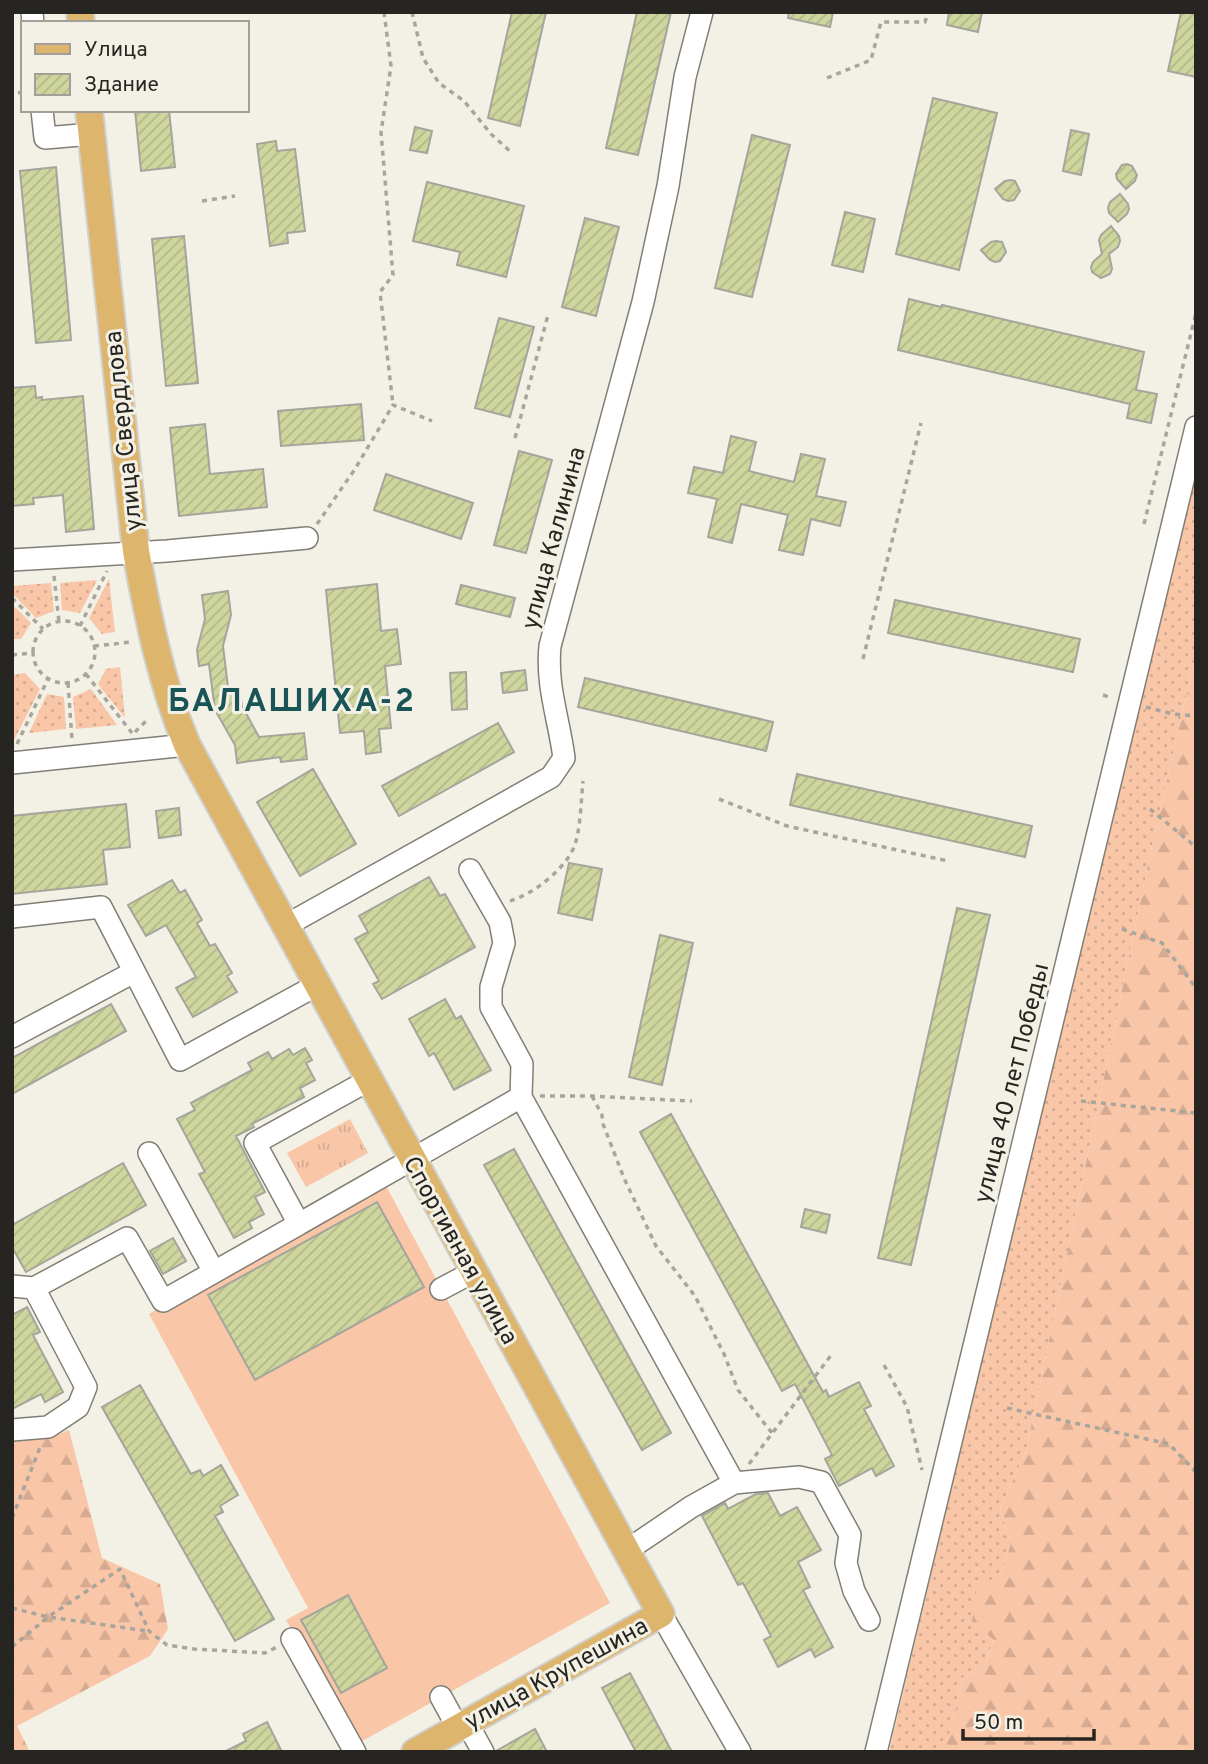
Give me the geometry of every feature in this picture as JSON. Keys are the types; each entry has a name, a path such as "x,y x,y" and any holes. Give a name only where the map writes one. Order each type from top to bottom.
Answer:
{"main road":[{"name":"улица Свердлова","path":"91,122 136,551 147,613 165,685 187,745"},
{"name":"Спортивная улица","path":"187,745 661,1614"},
{"name":"улица Крупешина","path":"415,1752 661,1614"}],"street":[{"name":"улица Калинина","path":"285,926 551,777 564,758 561,729 553,705 548,669 550,646 643,302 668,186 685,77 702,12"},
{"path":"42,112 45,138 91,122"},
{"name":"улица 40 лет Победы","path":"876,1750 1196,426"},
{"path":"12,560 307,538"},
{"path":"14,756 187,745"},
{"path":"470,870 500,922 505,943 491,987 491,1007 522,1063 521,1097 734,1483"},
{"path":"12,918 101,907 180,1060 317,985"},
{"path":"12,1037 134,972"},
{"path":"299,1224 255,1143 369,1080"},
{"path":"12,1286 34,1288 127,1238 163,1301 521,1097"},
{"path":"149,1153 214,1272"},
{"path":"441,1289 473,1272"},
{"path":"12,1430 48,1427 78,1407 86,1387 34,1288"},
{"path":"626,1551 691,1507 734,1483 799,1477 821,1482 850,1535 846,1563 854,1591 869,1620"},
{"name":"Спортивная улица","path":"661,1614 740,1752"},
{"path":"292,1639 355,1752"},
{"path":"441,1697 483,1752"}],"path":[{"path":"307,538 355,469 393,405 380,292 393,275 381,132 391,66 384,12"},
{"path":"412,12 423,58 439,83 464,101 491,134 512,153"},
{"path":"827,78 870,60 881,22 925,22 928,12"},
{"path":"202,201 235,196"},
{"path":"1144,524 1196,313"},
{"path":"515,439 548,315"},
{"path":"393,405 432,421"},
{"path":"863,659 921,423"},
{"path":"80,626 108,571"},
{"path":"54,576 59,622"},
{"path":"12,598 43,629"},
{"path":"59,622 80,626 90,635 94,646 95,657 86,674 68,683 48,679 38,671 33,653 35,640 43,629 59,622"},
{"path":"94,646 132,642"},
{"path":"12,655 33,653"},
{"path":"86,674 132,734"},
{"path":"14,756 48,679"},
{"path":"68,683 73,742"},
{"path":"1173,714 1196,716"},
{"path":"491,906 520,898 554,875 576,843 583,781"},
{"path":"719,799 787,826 948,861"},
{"path":"1150,808 1196,847"},
{"path":"1122,929 1162,943 1196,988"},
{"path":"521,1097 592,1096 692,1101"},
{"path":"592,1096 602,1115 624,1178 656,1246 695,1296 720,1344 738,1390 772,1433"},
{"path":"1081,1101 1196,1114"},
{"path":"734,1483 832,1354"},
{"path":"884,1365 907,1407 922,1470"},
{"path":"1007,1408 1169,1444 1196,1472"},
{"path":"12,1518 48,1427"},
{"path":"12,1647 48,1617 120,1569 149,1631 167,1645 265,1653 292,1639"},
{"path":"12,1608 48,1617 149,1631"}],"green space":[{"path":"1196,458 1196,653 1152,846 1026,1451 1000,1509 1011,1543 1000,1577 994,1639 983,1669 963,1677 945,1752 889,1752"},
{"path":"109,579 115,632 102,634 89,618"},
{"path":"97,580 80,613 62,610 60,583"},
{"path":"51,583 54,611 36,618 12,593 12,586"},
{"path":"12,604 31,623 21,639 12,639"},
{"path":"1196,653 1196,1752 945,1752 963,1677 983,1669 994,1640 972,1622 977,1584 1000,1577 1011,1543 1000,1509 1026,1451 1152,846"},
{"path":"120,667 125,718 98,684 106,669"},
{"path":"25,673 40,689 12,744 12,675"},
{"path":"91,689 117,725 76,729 73,697"},
{"path":"47,694 64,697 66,729 29,733"},
{"path":"350,1119 368,1153 306,1187 287,1153"},
{"path":"385,1184 610,1603 357,1744 286,1620 308,1608 149,1314"},
{"path":"69,1430 102,1558 160,1584 168,1629 150,1656 17,1726 30,1752 12,1752 12,1441 50,1438"}],"building":[{"path":"512,12 546,12 520,126 488,118"},
{"path":"637,12 671,12 638,155 606,148"},
{"path":"789,12 833,12 830,27 788,18"},
{"path":"949,12 982,12 978,32 947,25"},
{"path":"1181,12 1196,12 1196,77 1168,71"},
{"path":"933,98 997,113 959,270 896,254"},
{"path":"135,112 169,112 175,167 141,171"},
{"path":"415,127 432,131 427,153 410,150"},
{"path":"1071,130 1089,134 1081,175 1063,171"},
{"path":"752,135 790,145 752,297 715,288"},
{"path":"276,141 277,151 295,149 305,231 287,233 288,243 270,246 257,144"},
{"path":"1122,165 1132,166 1137,175 1135,181 1126,189 1116,174"},
{"path":"56,167 71,340 36,343 20,171"},
{"path":"1010,180 1015,181 1020,191 1014,200 1008,201 995,189"},
{"path":"427,182 524,206 506,277 457,265 460,252 413,241"},
{"path":"1120,194 1129,209 1118,222 1108,208 1110,202"},
{"path":"845,212 875,219 863,272 832,265"},
{"path":"585,218 619,227 596,316 562,307"},
{"path":"1111,226 1120,241 1118,247 1109,254 1112,269 1110,274 1101,278 1092,272 1091,267 1102,254 1099,240 1101,235"},
{"path":"184,236 198,383 166,386 152,239"},
{"path":"996,241 1002,242 1006,252 1000,261 995,262 981,250"},
{"path":"909,299 1144,352 1136,390 1157,394 1151,423 1127,418 1130,404 898,350"},
{"path":"499,318 534,327 510,417 475,408"},
{"path":"35,386 36,398 42,397 42,400 83,396 94,529 66,532 63,495 33,498 34,504 12,506 12,388"},
{"path":"361,404 364,440 281,446 278,411"},
{"path":"205,424 210,474 263,469 267,507 179,516 170,428"},
{"path":"731,436 756,442 749,471 794,482 801,454 825,459 816,496 846,502 840,526 811,519 803,555 779,550 788,515 741,504 732,543 708,537 717,499 688,493 694,467 723,473"},
{"path":"519,451 552,460 526,553 494,545"},
{"path":"386,474 473,503 461,539 374,510"},
{"path":"377,584 381,631 397,629 401,664 385,666 391,728 379,729 381,752 366,754 364,731 340,733 326,590"},
{"path":"461,585 515,598 510,617 456,604"},
{"path":"228,591 231,615 223,646 228,687 239,686 242,706 259,737 304,733 307,759 281,762 280,757 237,763 235,745 215,710 209,664 199,666 197,650 205,619 202,595"},
{"path":"895,600 1080,639 1073,672 888,633"},
{"path":"525,670 527,690 503,693 501,673"},
{"path":"466,672 467,709 452,710 450,673"},
{"path":"585,678 773,722 766,751 578,707"},
{"path":"498,723 514,752 399,816 382,786"},
{"path":"313,769 356,844 300,876 257,802"},
{"path":"797,774 1032,826 1025,857 790,805"},
{"path":"126,804 130,847 103,850 107,884 12,894 12,816"},
{"path":"179,808 181,835 159,838 156,811"},
{"path":"569,863 602,869 592,920 558,913"},
{"path":"429,877 440,896 445,894 475,947 382,999 373,984 379,981 355,939 368,932 359,916"},
{"path":"172,880 180,893 185,890 202,920 197,923 210,946 215,944 232,973 227,976 237,992 193,1017 176,988 196,977 166,925 146,936 128,905"},
{"path":"957,908 990,915 911,1265 878,1258"},
{"path":"660,935 693,943 662,1085 629,1077"},
{"path":"445,999 456,1019 461,1016 491,1070 454,1090 434,1053 429,1056 409,1019"},
{"path":"111,1004 126,1031 12,1094 12,1058"},
{"path":"305,1048 312,1060 306,1063 315,1080 300,1088 304,1097 252,1124 254,1127 236,1136 265,1192 255,1197 264,1214 249,1222 252,1228 234,1238 199,1174 205,1172 177,1119 195,1110 191,1103 252,1070 248,1063 268,1052 272,1059 289,1049 293,1055"},
{"path":"671,1114 823,1392 826,1390 829,1397 859,1382 871,1406 864,1409 894,1466 876,1476 872,1468 839,1486 825,1459 832,1455 795,1384 782,1391 640,1132"},
{"path":"514,1149 671,1433 642,1450 484,1165"},
{"path":"123,1163 146,1205 26,1272 12,1247 12,1225"},
{"path":"377,1202 424,1287 255,1380 208,1295"},
{"path":"805,1209 830,1215 826,1233 801,1227"},
{"path":"173,1238 186,1261 163,1274 150,1251"},
{"path":"27,1307 40,1332 33,1335 63,1392 45,1402 41,1394 12,1409 12,1315"},
{"path":"140,1385 191,1474 200,1470 203,1476 221,1465 238,1495 220,1506 223,1512 215,1516 274,1619 235,1641 102,1407"},
{"path":"768,1493 780,1516 797,1507 821,1550 798,1562 810,1587 803,1590 833,1647 815,1657 811,1649 778,1667 764,1640 771,1636 743,1583 738,1585 702,1516 725,1503 728,1509 756,1494"},
{"path":"348,1595 387,1668 341,1693 301,1620"},
{"path":"630,1673 672,1752 636,1752 602,1688"},
{"path":"267,1722 282,1752 224,1752 246,1741 243,1734"},
{"path":"535,1729 547,1752 496,1752 496,1751"}],"district":[{"name":"БАЛАШИХА-2","path":"292,700"}]}
